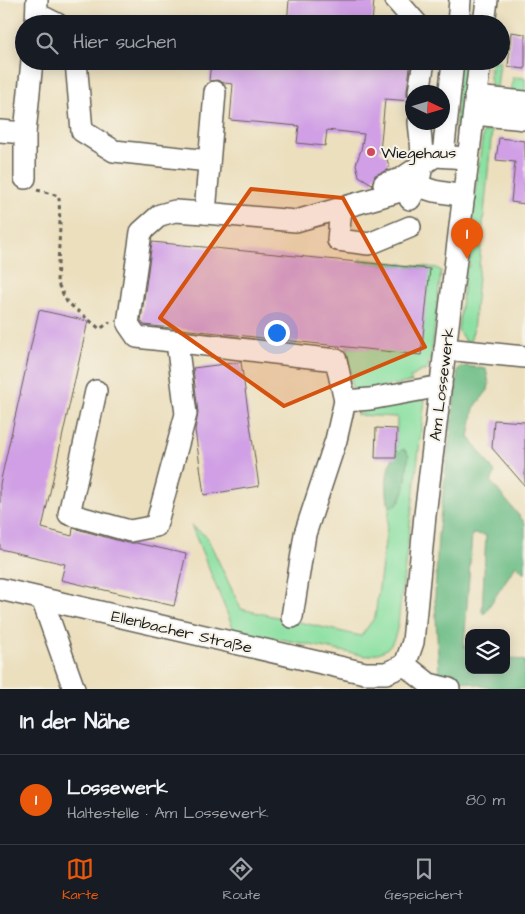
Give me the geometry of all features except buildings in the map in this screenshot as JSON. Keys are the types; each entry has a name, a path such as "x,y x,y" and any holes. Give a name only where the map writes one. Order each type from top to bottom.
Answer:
{"street":[{"path":"396,0 409,15"},
{"path":"459,15 460,0"},
{"path":"485,15 487,0"},
{"path":"25,178 25,133 31,70"},
{"path":"77,70 82,131 114,151 209,161"},
{"path":"420,85 423,70"},
{"path":"418,186 433,159 451,70"},
{"name":"Am Lossewerk","path":"405,665 413,642 425,515 479,70"},
{"path":"204,213 215,92"},
{"path":"474,106 525,102"},
{"path":"474,106 525,119"},
{"path":"422,130 433,159"},
{"path":"0,131 25,133"},
{"path":"410,227 369,244 338,240 341,208 357,192 401,179 433,159 468,158"},
{"path":"292,616 305,534 336,440 345,401 336,360 137,337 128,324 141,232 160,215 176,211 296,221 418,186 464,196"},
{"path":"96,391 69,514 130,531 156,526 186,414 177,342"},
{"path":"445,349 525,357"},
{"path":"345,401 370,399 441,386"},
{"name":"Ellenbacher Straße","path":"0,589 365,673 386,673 405,665"},
{"path":"42,599 74,689"},
{"path":"405,665 430,684 450,689"}],"path":[{"path":"25,178 28,188 59,196 60,226 57,282 67,302 100,329 121,315 129,315"}],"highlighted area":[{"path":"251,189 343,198 425,347 284,406 160,318"}],"green space":[{"path":"459,70 466,70 459,131 455,135"},
{"path":"490,70 499,70 497,88 493,88"},
{"path":"513,77 525,78 525,95 511,94"},
{"path":"492,129 473,331 470,342 465,341 458,330 466,267 469,267 470,253 467,252 483,133"},
{"path":"360,259 437,268 441,271 431,358 426,371 421,371 410,378 412,382 357,391 352,389 347,347 421,354 429,269 360,262"},
{"path":"466,366 486,369 489,384 488,390 474,408 469,437 495,473 491,482 525,523 525,574 516,565 484,614 482,612 486,535 472,534 464,647 465,674 510,674 510,658 525,661 525,689 493,689 439,674 435,597 438,536 458,369"},
{"path":"425,399 398,624 389,647 366,656 234,630 191,525 207,537 241,609 361,636 375,617 396,459 397,417 357,415 358,409"},
{"path":"404,449 409,455 406,483 402,497 393,508 388,503 388,472 397,453"}],"place":[{"name":"Wiegehaus","path":"371,152"},
{"name":"Lossewerk","path":"467,259"}]}
